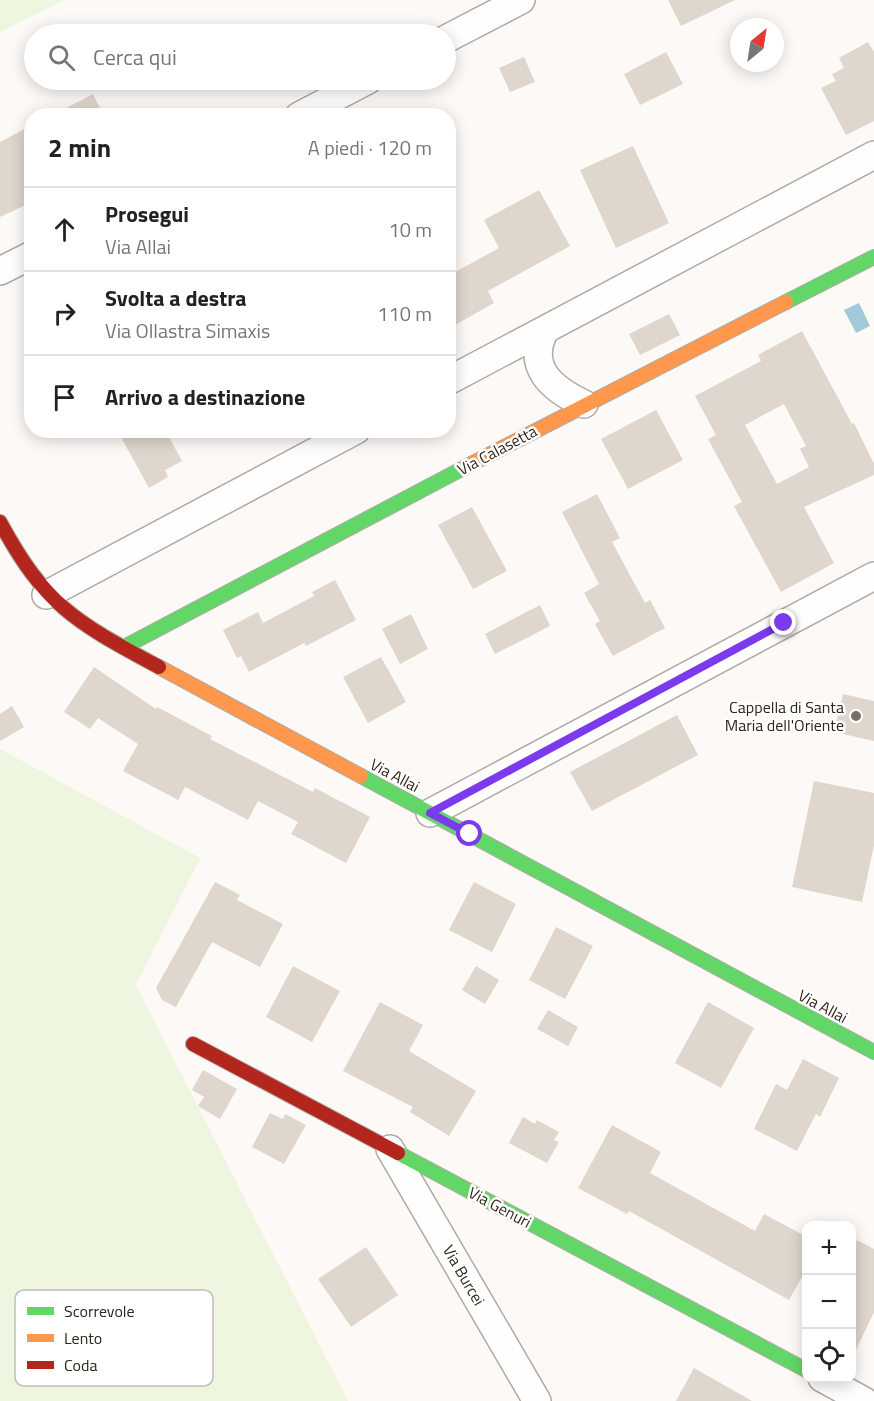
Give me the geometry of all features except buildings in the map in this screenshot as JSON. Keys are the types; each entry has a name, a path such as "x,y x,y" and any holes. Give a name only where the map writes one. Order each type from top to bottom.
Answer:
{"street":[{"path":"456,34 521,0"},
{"path":"314,108 349,90"},
{"path":"456,377 874,155"},
{"name":"Via Calasetta","path":"124,647 584,404 874,257"},
{"path":"0,271 24,259"},
{"path":"545,330 537,345 541,369 554,387 584,404"},
{"path":"46,595 341,438"},
{"name":"Via Allai","path":"0,522 21,563 46,595 81,624 874,1052"},
{"path":"430,813 874,576"},
{"name":"Via Genuri","path":"193,1044 802,1367"},
{"name":"Via Burcei","path":"390,1149 537,1401"},
{"path":"831,1383 864,1401"}],"green space":[{"path":"0,0 65,0 0,32"},
{"path":"0,749 200,858 136,985 348,1401 0,1401"}],"water":[{"path":"859,303 870,326 856,333 844,310"}],"traffic: fast":[{"path":"786,302 874,257"},
{"path":"124,647 473,463"},
{"path":"361,776 874,1052"},
{"path":"398,1153 802,1368"}],"traffic: slow":[{"path":"473,463 786,302"},
{"path":"159,667 361,776"}],"traffic: jam":[{"path":"0,522 33,574 66,610 84,624 159,667"},
{"path":"193,1044 398,1153"}],"place":[{"name":"Cappella di Santa Maria dell'Oriente","path":"856,716"}],"route":[{"path":"470,834 430,813 784,623"}]}
